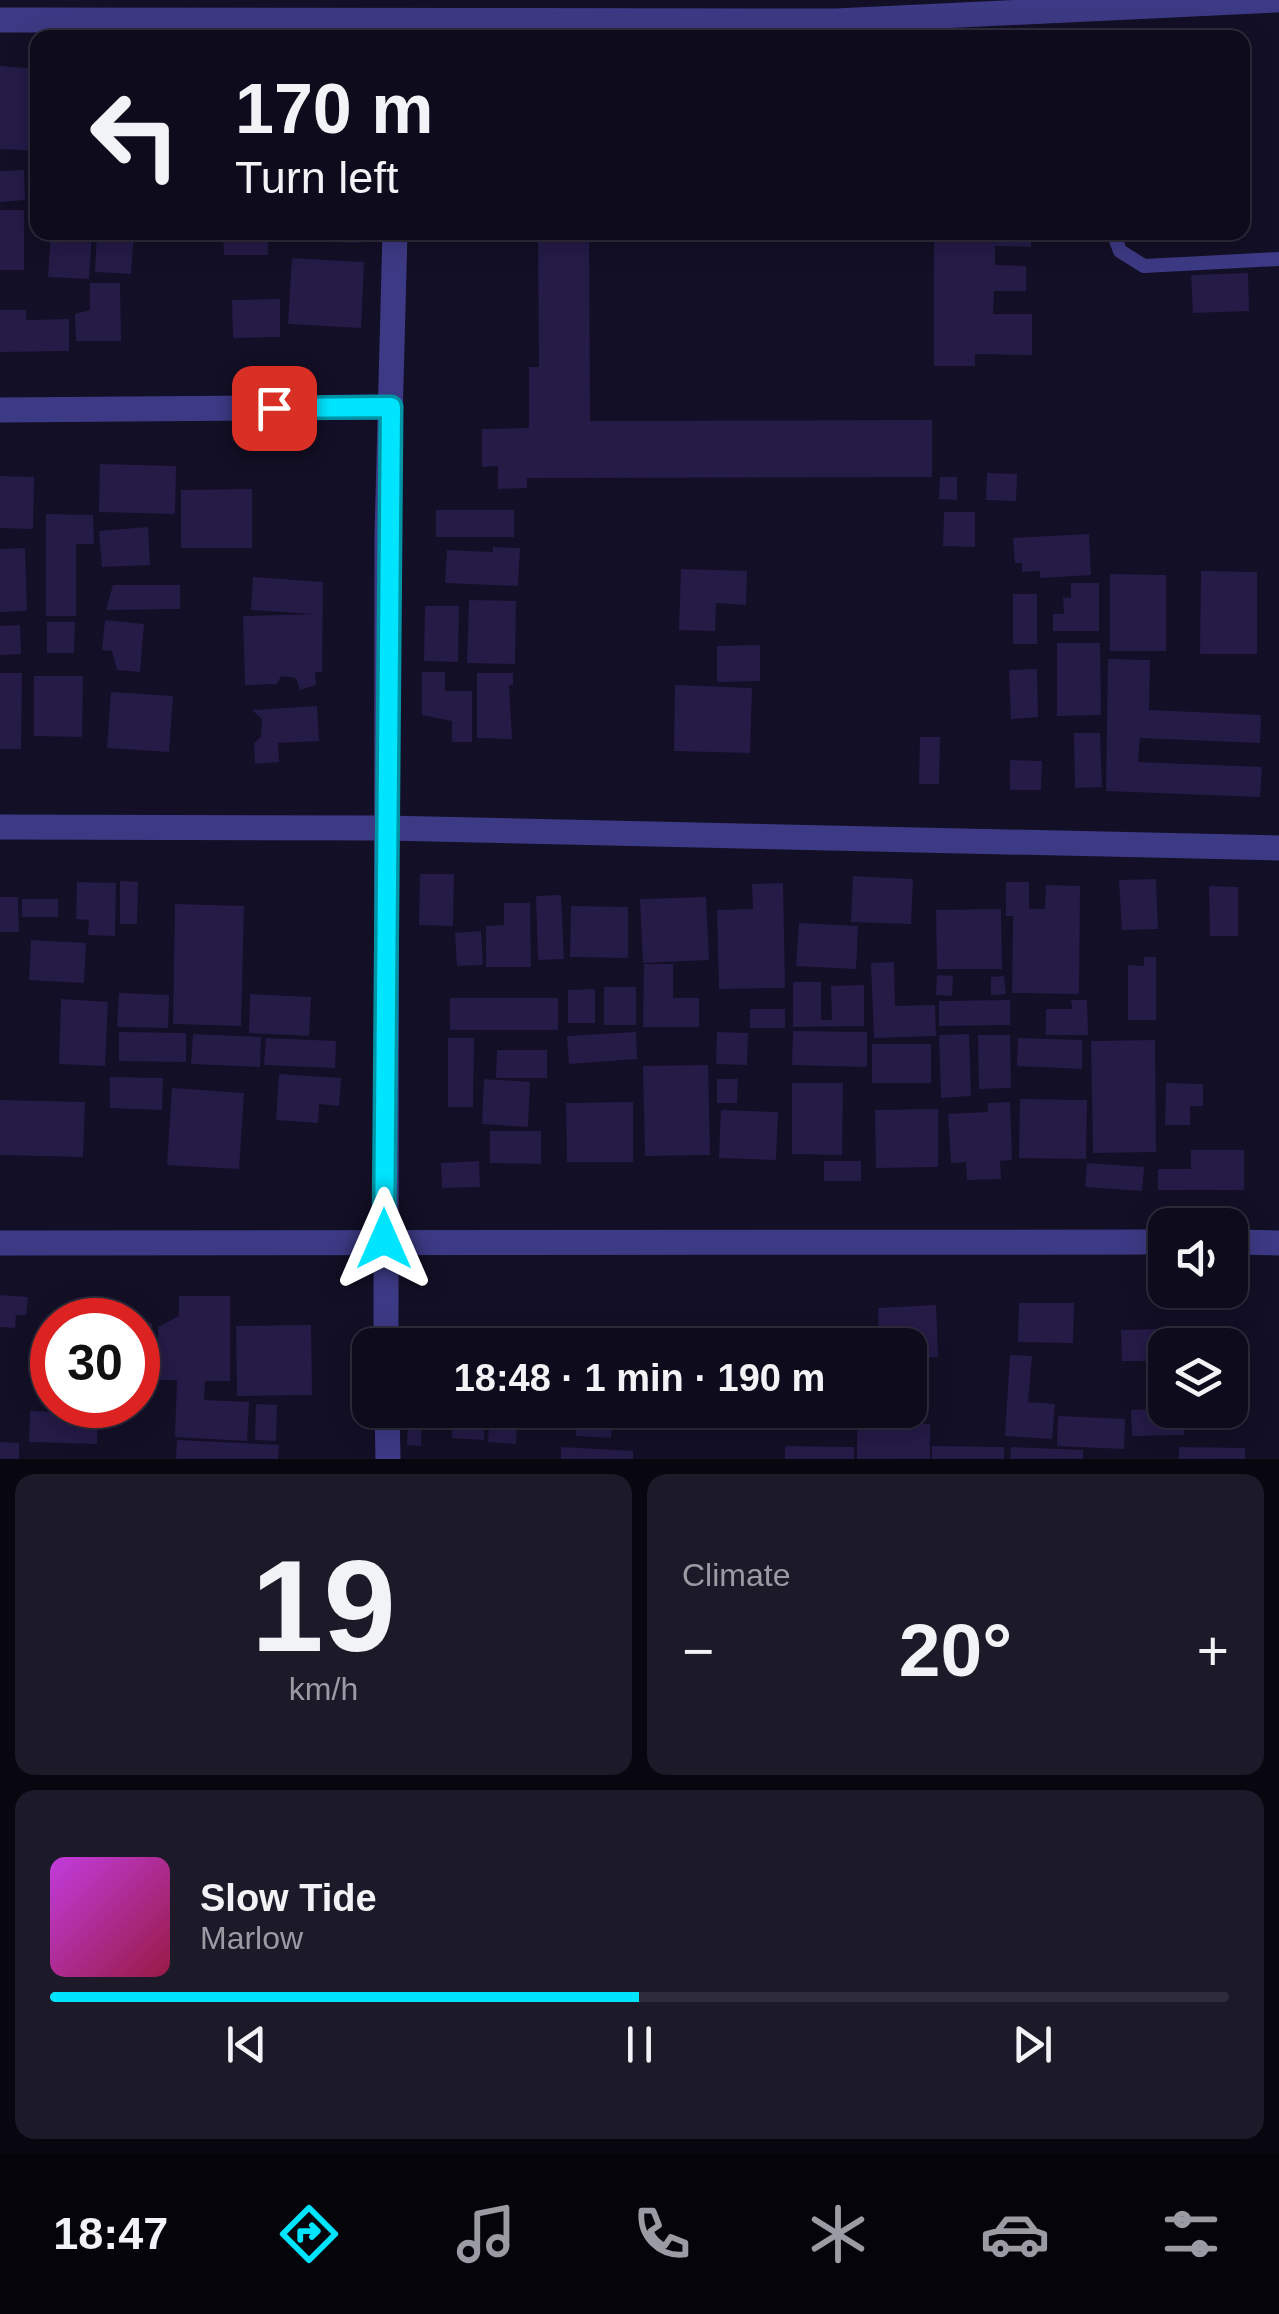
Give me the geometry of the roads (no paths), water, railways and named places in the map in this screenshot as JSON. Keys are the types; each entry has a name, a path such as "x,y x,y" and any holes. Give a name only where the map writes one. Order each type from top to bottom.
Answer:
{"street":[{"path":"0,20 399,30 836,21 1276,0"},
{"path":"386,1328 386,828 394,240"},
{"path":"0,410 391,407"},
{"path":"0,826 386,828 1279,848"},
{"path":"0,1243 384,1239 1148,1242"},
{"path":"1248,1242 1279,1243"},
{"path":"387,1428 388,1459"}],"lane":[{"path":"1115,240 1120,251 1144,266 1279,259"}]}
